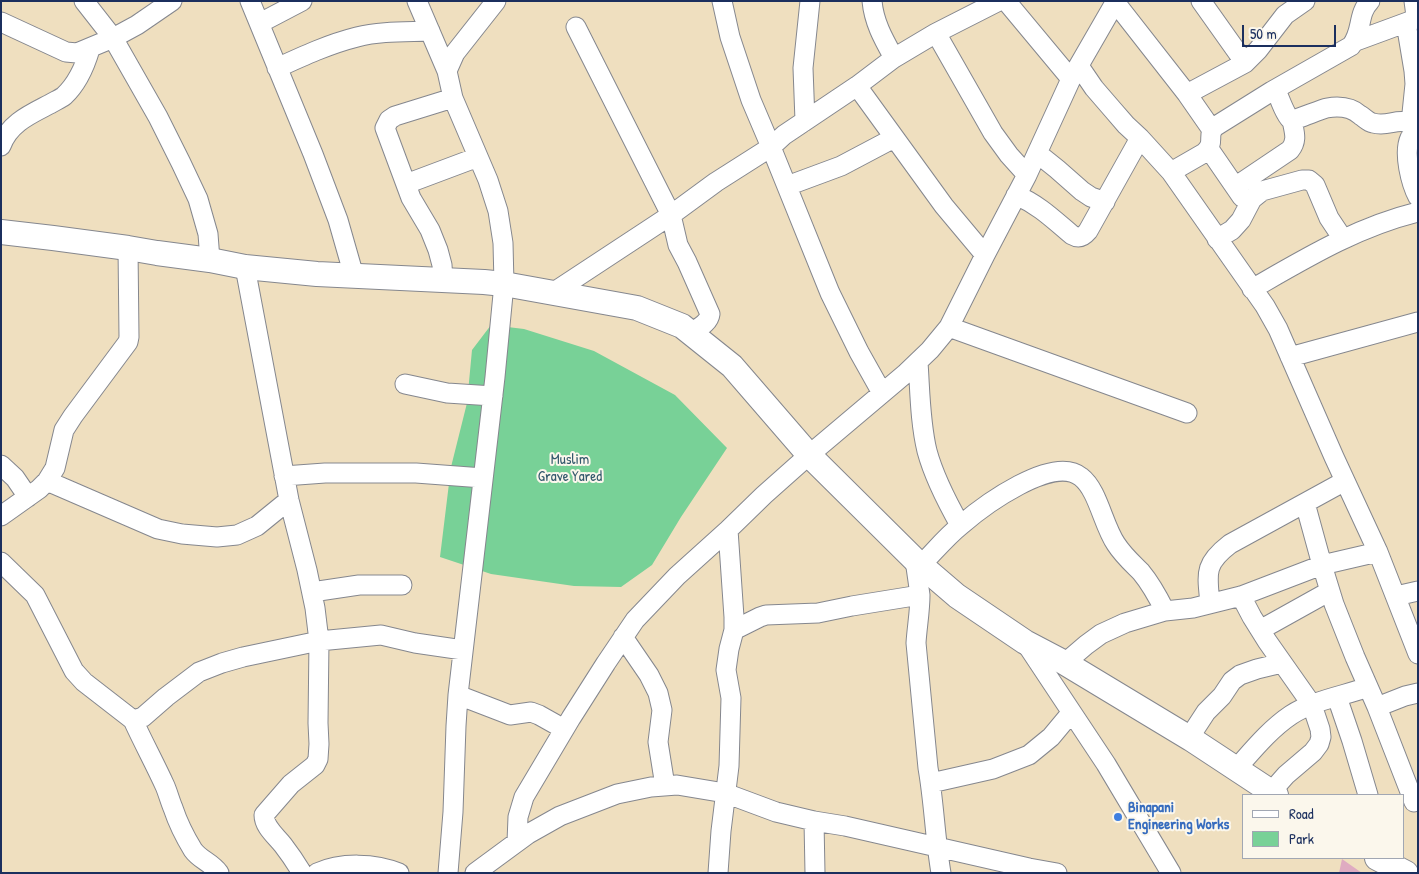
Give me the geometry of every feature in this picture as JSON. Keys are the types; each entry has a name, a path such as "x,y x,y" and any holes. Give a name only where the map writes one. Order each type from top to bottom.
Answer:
{"main road":[{"path":"1,232 128,248 245,267 354,276 504,284 637,308 682,326 732,366 809,455 918,563 957,596 1025,642 1065,663 1189,738 1274,794"},
{"path":"1379,859 1406,873"}],"street":[{"path":"84,1 113,38 158,117 198,199 208,234 210,260"},
{"path":"1,22 66,52 77,54 113,38 172,1"},
{"path":"250,1 338,220 354,276"},
{"path":"260,24 302,1"},
{"path":"417,1 447,70 453,98 488,180 498,211 503,243 504,284 493,396 458,695 453,812 448,873"},
{"path":"447,70 455,53 496,1"},
{"path":"722,1 730,37 751,100 772,147 830,293 882,393"},
{"path":"805,121 803,68 810,1"},
{"path":"872,1 873,13 881,35 894,58"},
{"path":"554,292 671,215 716,182 772,147 784,135 857,86 894,58 999,1"},
{"path":"1006,1 1075,73 1107,102 1171,172 1265,306 1278,329 1378,552 1418,654"},
{"path":"1201,1 1245,63"},
{"path":"1187,94 1245,63 1258,50 1285,15 1304,1"},
{"path":"1171,172 1209,149 1212,142 1210,135 1212,130 1235,113 1351,46 1359,34 1362,14 1370,1"},
{"path":"1356,40 1413,20 1416,16 1414,1"},
{"path":"517,842 518,817 524,797 564,729 635,620 656,597 764,495 918,362 949,327 1027,175 1075,73 1115,2 1187,94 1212,130"},
{"path":"1406,23 1416,70 1415,126 1407,150 1410,173 1416,190"},
{"path":"576,27 671,215 678,245 710,314 710,318 691,333"},
{"path":"278,68 326,46 357,37 381,33 430,31"},
{"path":"936,34 993,133 1027,175"},
{"path":"2,142 18,122 62,97 71,88 85,65 90,48"},
{"path":"857,86 944,206 985,255"},
{"path":"1235,187 1290,150 1294,145 1296,138 1292,120 1286,113 1276,89"},
{"path":"443,280 438,250 430,230 412,198 385,128 389,120 395,116 453,98"},
{"path":"1292,120 1312,112 1341,107 1351,109 1374,124 1403,120 1415,126"},
{"path":"787,186 841,166 894,138"},
{"path":"1016,195 1039,206 1072,235 1077,238 1083,236 1088,232 1140,138"},
{"path":"1209,149 1248,206"},
{"path":"1037,153 1082,191 1105,202"},
{"path":"406,184 478,157"},
{"path":"1217,239 1232,230 1241,220 1252,199 1262,191 1302,180 1309,180 1314,185 1329,218 1343,239"},
{"path":"1252,289 1343,239 1375,225 1418,212"},
{"path":"1,516 39,489 47,481 55,468 64,430 128,342 128,248"},
{"path":"245,267 284,476 312,592 319,641 318,759 315,765 290,784 264,815 266,825 283,845 302,873"},
{"path":"1290,357 1418,322"},
{"path":"949,327 1187,413"},
{"path":"918,362 923,426 927,450 938,481 960,525"},
{"path":"405,384 447,393 493,396"},
{"path":"1,465 15,478 28,497"},
{"path":"941,873 936,846 916,643 916,628 920,610 918,563 960,525 992,501 1026,481 1050,472 1070,471 1080,476 1089,484 1105,524 1115,542 1126,558 1140,571 1153,588 1165,611"},
{"path":"284,476 325,473 407,473 483,478"},
{"path":"47,481 158,529 217,538 237,534 257,526 289,500"},
{"path":"1210,603 1207,576 1210,565 1218,553 1230,544 1345,481"},
{"path":"1305,503 1330,591 1414,802"},
{"path":"718,873 729,766 731,698 726,670 734,630 728,530"},
{"path":"1065,663 1086,644 1101,634 1125,623 1165,611 1193,608 1241,596 1322,565 1378,552"},
{"path":"1,562 35,595 74,671 84,682 134,720 140,737 166,788 194,852 201,859 208,861 219,873"},
{"path":"312,592 359,585 402,585"},
{"path":"1260,630 1330,591"},
{"path":"1396,596 1418,591"},
{"path":"734,630 766,615 818,614 852,606 920,595"},
{"path":"1241,596 1260,630 1312,705 1320,729 1321,737 1319,744 1313,752 1286,775 1274,794"},
{"path":"134,720 143,717 199,672 243,657 319,641 381,635 415,643 463,650"},
{"path":"623,637 650,675 658,693 662,710 658,742 665,786"},
{"path":"1025,642 1110,772 1171,873"},
{"path":"1189,738 1206,712 1222,696 1232,681 1240,675 1282,663"},
{"path":"1236,769 1271,730 1292,714 1312,705 1368,687"},
{"path":"1377,707 1405,696 1418,694"},
{"path":"458,695 510,715 531,712 564,729"},
{"path":"1337,697 1368,794"},
{"path":"931,783 993,769 1029,755 1051,737 1071,713"},
{"path":"475,873 528,834 560,816 617,794 651,787 676,785 726,793 776,812 814,821 845,826 1056,873"},
{"path":"814,821 816,873"},
{"path":"317,873 330,867 350,865 390,869 399,873"}],"green space":[{"name":"Muslim Grave Yared","path":"491,325 524,329 594,351 675,395 727,448 652,565 621,587 574,586 491,574 440,557 451,467 467,403 472,350"}],"building":[{"path":"1342,859 1362,873 1339,873"}],"place":[{"name":"Binapani Engineering Works","path":"1118,817"}]}
